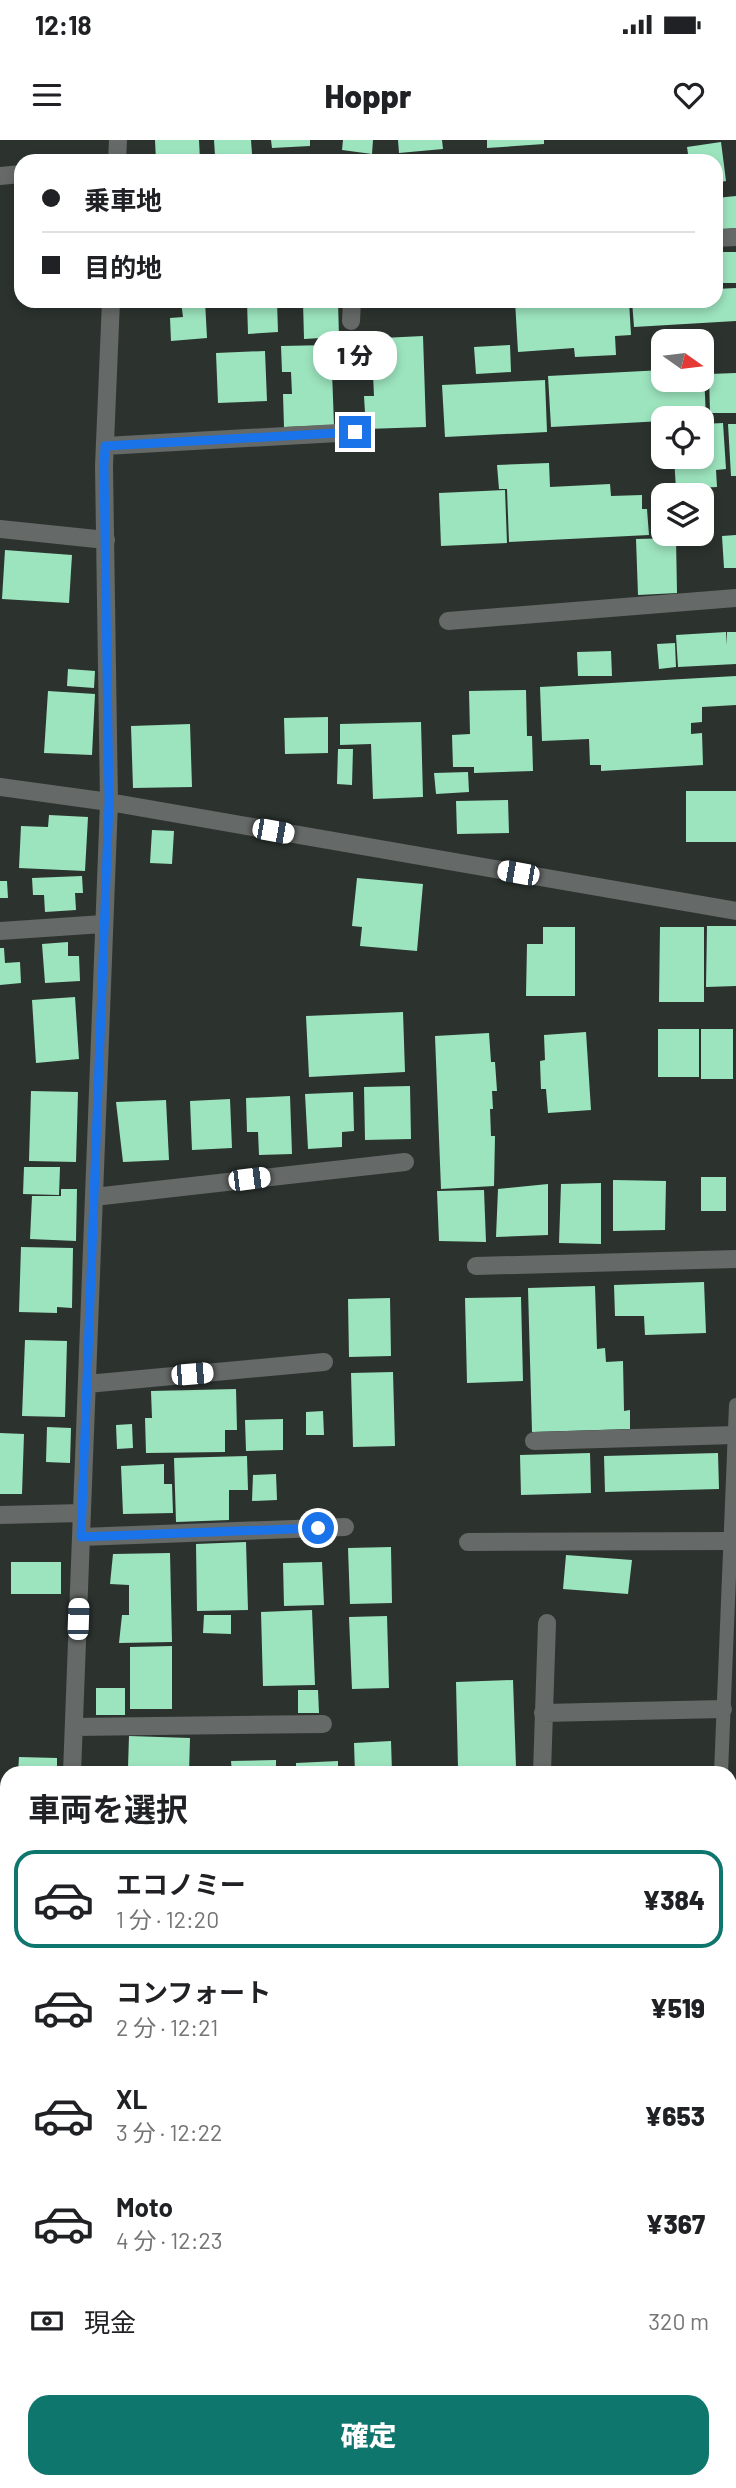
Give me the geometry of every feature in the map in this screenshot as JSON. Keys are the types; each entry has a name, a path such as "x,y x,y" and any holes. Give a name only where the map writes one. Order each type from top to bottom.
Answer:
{"street":[{"path":"72,1766 109,802 105,446 111,308"},
{"path":"351,321 352,308"},
{"path":"105,446 355,432"},
{"path":"0,529 106,540"},
{"path":"448,621 736,598"},
{"path":"0,787 109,802 736,911"},
{"path":"0,931 103,924"},
{"path":"94,1197 405,1162"},
{"path":"475,1266 736,1259"},
{"path":"87,1384 324,1362"},
{"path":"534,1441 735,1435"},
{"path":"0,1515 82,1513"},
{"path":"81,1537 345,1527"},
{"path":"468,1542 731,1541"},
{"path":"542,1766 547,1623"},
{"path":"543,1713 723,1709"},
{"path":"74,1727 323,1724"}],"lane":[{"path":"721,1766 736,1405"}],"building":[{"path":"155,140 199,140 200,154 156,154"},
{"path":"214,140 251,140 252,154 215,154"},
{"path":"271,140 310,140 310,146 272,148"},
{"path":"343,140 373,140 372,154 342,150"},
{"path":"398,140 442,140 443,149 399,153"},
{"path":"487,140 544,140 544,144 487,148"},
{"path":"721,142 723,154 688,154 687,147"},
{"path":"723,158 726,181 723,182"},
{"path":"736,196 736,228 723,229 723,197"},
{"path":"723,252 736,252 736,283 723,283"},
{"path":"736,288 736,321 634,327 633,308 723,308 723,289"},
{"path":"182,308 205,308 207,338 171,341 170,318 183,317"},
{"path":"247,308 277,308 278,332 248,334"},
{"path":"303,308 338,308 339,337 304,339"},
{"path":"515,308 629,308 631,335 615,336 616,355 575,357 574,348 518,352"},
{"path":"423,336 426,427 366,429 364,396 374,396 373,374 364,374 362,339"},
{"path":"331,345 334,425 284,427 283,394 292,394 291,372 282,372 281,346"},
{"path":"510,345 511,372 476,374 474,347"},
{"path":"265,351 267,401 218,403 216,353"},
{"path":"651,371 651,392 705,392 705,406 651,406 651,422 551,427 548,376"},
{"path":"736,373 736,413 714,413 714,406 710,406 709,392 714,392 714,374"},
{"path":"545,380 547,432 445,437 442,385"},
{"path":"714,423 723,423 726,469 716,470 717,487 714,487 714,483 676,483 675,469 714,469"},
{"path":"728,424 736,424 736,476 731,476"},
{"path":"549,463 550,487 610,484 611,496 642,495 642,509 647,509 649,535 509,542 507,489 499,489 497,465"},
{"path":"505,490 507,543 441,546 439,493"},
{"path":"736,535 736,568 724,568 722,536"},
{"path":"636,539 651,539 651,546 676,546 677,593 638,595"},
{"path":"5,550 72,555 69,603 2,599"},
{"path":"726,632 726,645 727,632 736,632 736,664 678,667 676,635"},
{"path":"675,643 676,667 659,669 657,644"},
{"path":"611,651 612,676 578,676 577,652"},
{"path":"68,669 95,671 94,688 67,686"},
{"path":"736,676 736,705 702,707 702,722 691,723 691,734 702,733 703,765 601,771 601,765 590,765 589,739 542,741 540,687"},
{"path":"526,690 527,736 532,736 533,771 474,773 474,767 453,767 452,735 470,734 469,691"},
{"path":"48,691 95,694 92,755 44,753"},
{"path":"328,717 328,753 285,754 284,718"},
{"path":"421,722 423,797 373,799 371,744 340,745 340,724"},
{"path":"190,724 192,787 133,788 131,726"},
{"path":"338,749 353,749 352,785 337,784"},
{"path":"468,772 469,792 436,794 434,773"},
{"path":"686,791 736,791 736,842 686,842"},
{"path":"508,800 509,833 457,834 456,801"},
{"path":"49,815 88,817 85,871 19,868 21,826 48,827"},
{"path":"152,830 174,831 172,864 150,863"},
{"path":"82,876 83,893 75,893 76,910 45,912 44,895 33,895 32,878"},
{"path":"357,878 423,884 417,951 360,946 362,927 352,926"},
{"path":"0,881 7,881 8,898 0,898"},
{"path":"707,926 736,926 736,986 706,987"},
{"path":"543,927 575,927 575,996 526,996 527,944 543,944"},
{"path":"660,927 704,927 704,1002 659,1002"},
{"path":"68,942 68,956 79,956 80,981 45,983 42,944"},
{"path":"0,948 4,948 5,963 20,962 21,983 0,985"},
{"path":"75,997 79,1059 36,1063 32,1000"},
{"path":"403,1012 405,1072 309,1077 306,1016"},
{"path":"658,1029 699,1029 699,1077 658,1077"},
{"path":"701,1029 733,1029 733,1079 701,1079"},
{"path":"586,1032 591,1110 548,1113 546,1089 541,1089 540,1061 545,1060 544,1035"},
{"path":"489,1033 497,1091 492,1091 493,1109 490,1109 491,1136 495,1136 494,1186 441,1189 435,1036"},
{"path":"410,1086 411,1139 365,1140 364,1087"},
{"path":"31,1091 78,1092 76,1162 29,1161"},
{"path":"353,1092 354,1131 342,1132 342,1147 308,1149 305,1094"},
{"path":"290,1096 292,1154 259,1155 258,1132 247,1132 246,1098"},
{"path":"230,1099 232,1148 192,1150 190,1101"},
{"path":"166,1100 169,1160 123,1162 116,1102"},
{"path":"24,1167 60,1167 59,1195 23,1194"},
{"path":"701,1177 726,1177 726,1211 701,1211"},
{"path":"613,1180 666,1181 665,1230 613,1231"},
{"path":"601,1183 601,1244 559,1243 561,1184"},
{"path":"548,1184 548,1235 496,1237 498,1189"},
{"path":"61,1189 77,1189 76,1241 30,1239 32,1196 61,1196"},
{"path":"484,1190 486,1242 439,1241 437,1191"},
{"path":"21,1247 73,1248 72,1308 57,1307 57,1313 19,1312"},
{"path":"704,1282 706,1333 645,1335 644,1316 615,1316 614,1285"},
{"path":"595,1286 597,1349 605,1348 606,1362 623,1361 624,1411 630,1410 630,1429 532,1432 528,1288"},
{"path":"521,1297 523,1381 467,1383 465,1298"},
{"path":"390,1298 391,1356 349,1357 348,1299"},
{"path":"25,1340 67,1341 65,1417 22,1416"},
{"path":"393,1372 395,1446 353,1447 351,1373"},
{"path":"236,1389 237,1430 225,1430 225,1452 146,1453 145,1418 152,1418 151,1391"},
{"path":"323,1411 324,1435 306,1435 306,1412"},
{"path":"283,1419 283,1450 246,1451 245,1420"},
{"path":"132,1424 133,1448 117,1449 116,1425"},
{"path":"47,1427 71,1428 70,1463 46,1462"},
{"path":"0,1433 24,1434 22,1494 0,1494"},
{"path":"590,1453 591,1493 521,1495 520,1455"},
{"path":"718,1453 719,1489 605,1492 604,1456"},
{"path":"247,1456 248,1490 229,1490 229,1520 176,1522 174,1458"},
{"path":"164,1464 164,1484 172,1484 173,1513 123,1514 121,1466"},
{"path":"276,1474 277,1500 252,1501 253,1475"},
{"path":"246,1542 248,1610 197,1611 196,1544"},
{"path":"391,1547 392,1603 350,1604 348,1548"},
{"path":"170,1553 172,1642 119,1643 122,1615 129,1615 129,1585 110,1584 113,1554"},
{"path":"566,1555 632,1560 628,1594 563,1589"},
{"path":"11,1562 61,1562 61,1594 11,1594"},
{"path":"322,1562 324,1605 284,1606 283,1563"},
{"path":"312,1610 315,1685 263,1686 261,1612"},
{"path":"204,1615 231,1615 231,1634 203,1633"},
{"path":"387,1616 389,1688 352,1689 349,1617"},
{"path":"172,1646 172,1709 130,1709 130,1647"},
{"path":"513,1680 516,1766 458,1766 456,1682"},
{"path":"96,1688 125,1688 125,1715 96,1715"},
{"path":"298,1690 318,1690 319,1713 298,1713"},
{"path":"129,1736 190,1738 189,1766 128,1766"},
{"path":"391,1741 392,1766 355,1766 354,1743"},
{"path":"19,1757 57,1758 57,1766 18,1766"},
{"path":"276,1760 276,1766 231,1766 231,1761"},
{"path":"338,1761 338,1766 296,1766 296,1763"}],"route":[{"path":"318,1528 81,1537 109,802 104,466 105,446 355,432"}]}
